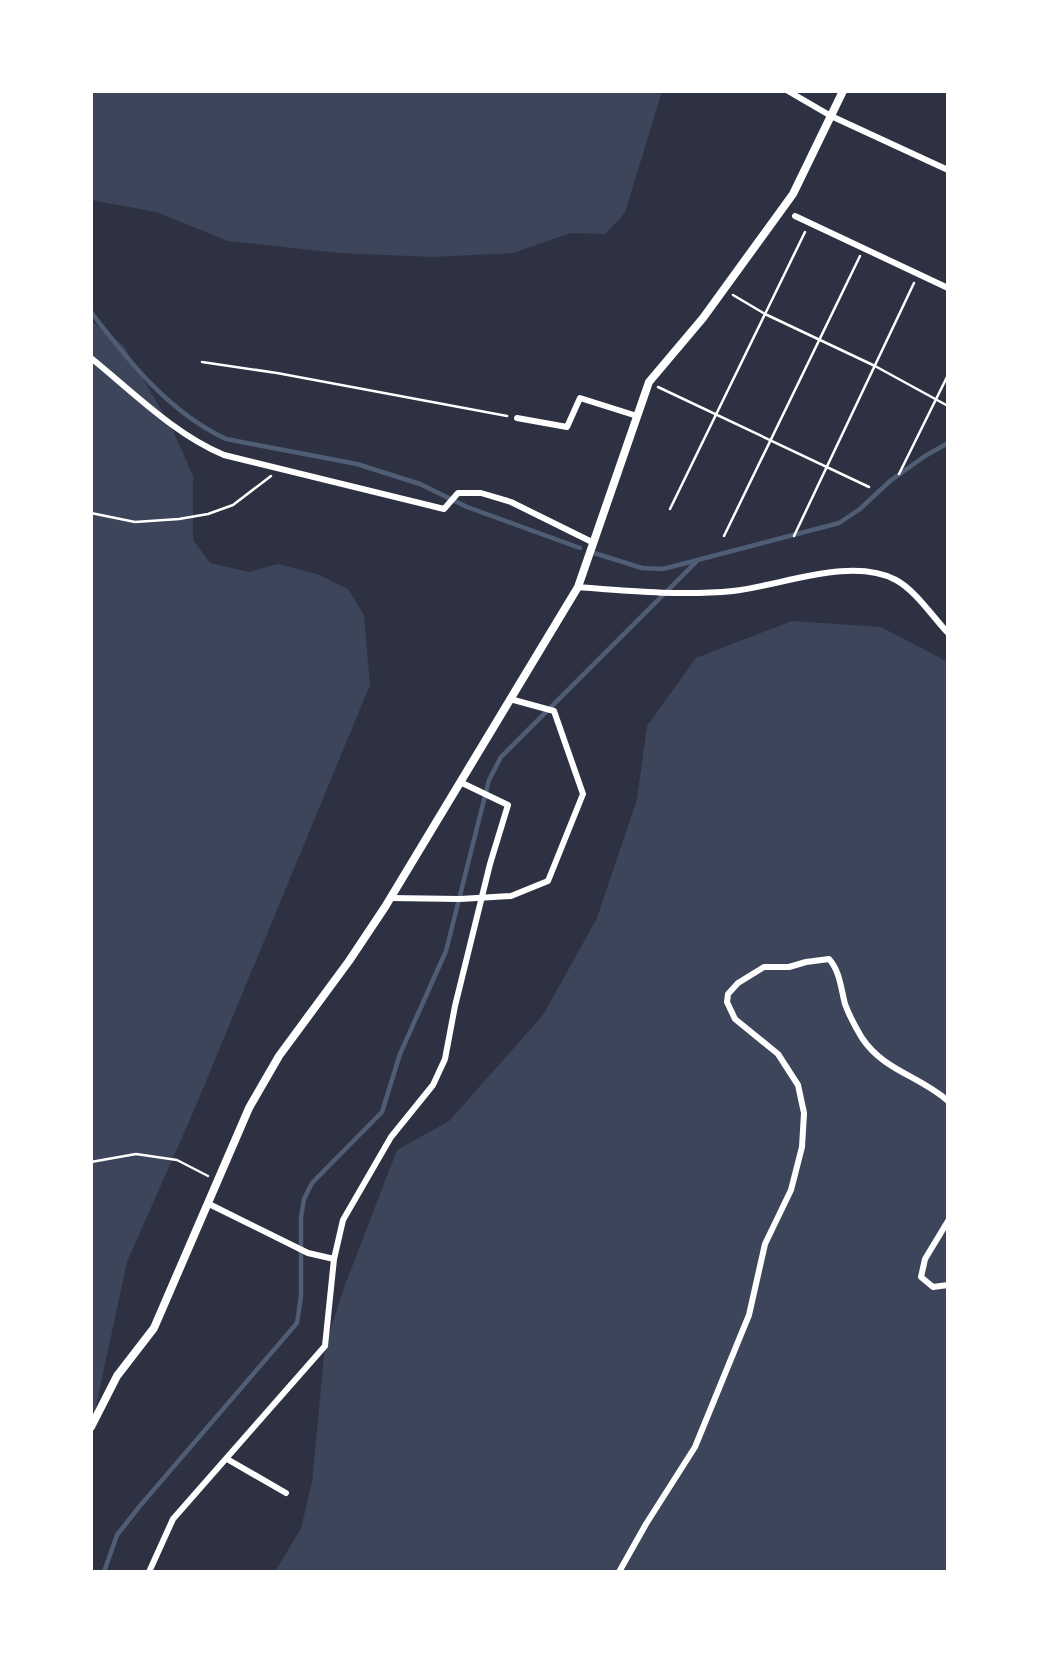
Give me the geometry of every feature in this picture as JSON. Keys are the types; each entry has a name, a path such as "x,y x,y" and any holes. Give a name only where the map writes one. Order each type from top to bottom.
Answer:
{"main road":[{"path":"91,1427 117,1376 154,1328 249,1108 279,1056 349,961 390,898 578,587 649,382 703,318 793,194 843,91"}],"street":[{"path":"788,91 831,116 948,170"},
{"path":"795,216 948,288"},
{"path":"91,358 203,447 224,455 444,509 458,493 481,493 511,502 594,543"},
{"path":"517,418 567,427 580,398 637,416"},
{"path":"578,587 689,593 723,592 822,574 857,571 894,579 948,633"},
{"path":"390,898 511,896 548,881 583,794 554,711 510,699"},
{"path":"149,1572 173,1519 325,1346 334,1259 343,1220 391,1138 433,1085 445,1059 454,1006 508,805 460,782"},
{"path":"619,1572 695,1447 749,1315 765,1244 791,1190 802,1147 804,1113 797,1084 778,1054 736,1019 727,1002 728,993 738,983 764,967 789,967 829,959 835,965 846,1007 862,1038 875,1054 881,1061 917,1080 948,1101"},
{"path":"209,1204 308,1253 334,1259"},
{"path":"948,1221 925,1259 921,1277 933,1287 948,1284"},
{"path":"227,1459 286,1493"}],"path":[{"path":"670,509 810,222"},
{"path":"724,536 864,248"},
{"path":"794,536 918,274"},
{"path":"724,290 765,314 875,366 948,406"},
{"path":"202,362 277,373 517,418"},
{"path":"900,474 948,375"},
{"path":"649,382 869,487"},
{"path":"91,513 135,522 208,514 233,505 255,491 279,469"},
{"path":"91,1161 136,1154 177,1160 219,1182"}],"shaded area":[{"path":"91,91 662,91 625,213 605,234 571,233 513,253 433,257 339,253 228,241 156,212 91,200"},
{"path":"91,320 123,345 172,428 193,476 193,540 210,563 249,572 278,564 317,574 348,589 364,615 370,685 195,1108 127,1262 91,1430"},
{"path":"792,621 881,627 948,662 948,1572 275,1572 301,1528 312,1482 325,1346 345,1285 397,1150 449,1121 543,1015 597,918 637,799 647,726 696,658"}],"waterway":[{"path":"91,312 135,367 168,400 186,415 226,439 357,464 420,484 467,507 580,548"},
{"path":"594,553 642,568 663,569 839,523 860,509 890,481 948,443"},
{"path":"104,1572 117,1535 297,1323 301,1296 301,1217 304,1199 312,1183 382,1112 400,1054 446,951 489,780 501,757 696,562"}]}
